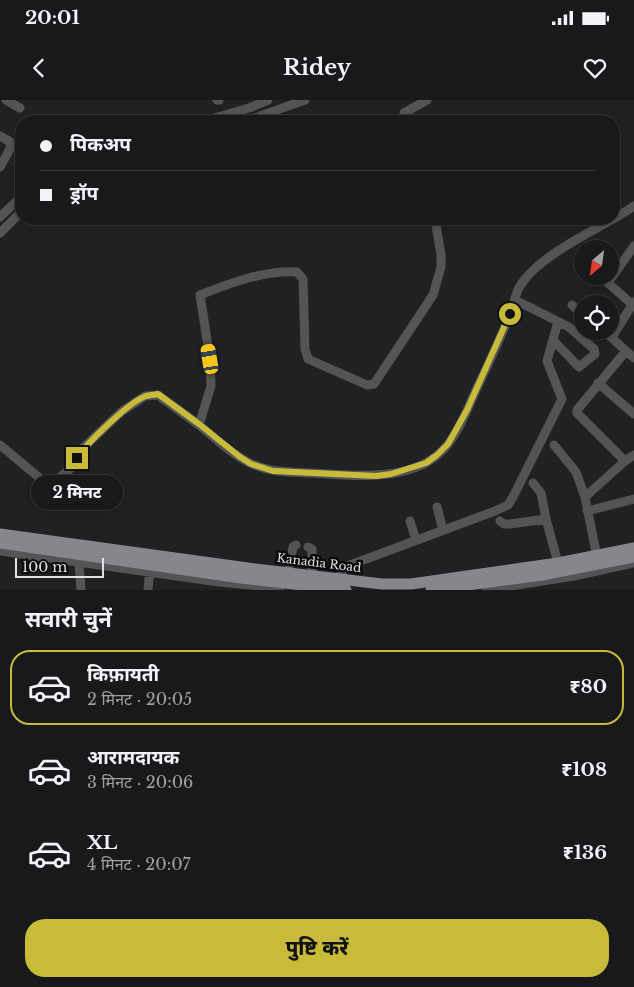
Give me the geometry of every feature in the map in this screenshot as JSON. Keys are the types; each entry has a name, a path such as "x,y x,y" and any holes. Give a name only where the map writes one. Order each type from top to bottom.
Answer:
{"main road":[{"name":"Kanadia Road","path":"0,534 288,573 346,590"},
{"name":"Kanadia Road","path":"0,543 150,568 297,588 312,581 337,579 382,584 411,584 558,562 634,557"},
{"name":"Kanadia Road","path":"431,590 544,582 574,573 598,560 634,548"}],"street":[{"path":"6,100 20,108"},
{"path":"222,115 268,100"},
{"path":"263,115 305,100"},
{"path":"404,115 428,100"},
{"path":"0,136 9,141 11,147 0,167"},
{"path":"0,217 15,202"},
{"path":"620,215 634,206"},
{"path":"0,233 15,218"},
{"path":"199,424 211,386 210,359 200,295 220,287 282,271 297,272 303,279 308,359 367,385 374,384 433,296 441,267 442,255 436,225"},
{"path":"0,445 42,480 55,481 70,469 84,447 121,412 145,396 158,394 240,457 251,464 273,471 376,476 391,474 426,463 448,444 467,410 497,344 520,286 535,268 565,246 604,225"},
{"path":"619,267 634,246"},
{"path":"611,285 633,304 619,321"},
{"path":"515,300 569,327 594,349 595,354 579,367 553,340"},
{"path":"337,579 345,568 350,565 508,505 562,399 547,361 558,322"},
{"path":"614,340 634,358"},
{"path":"625,461 578,415 577,410 626,351"},
{"path":"598,383 634,414"},
{"path":"554,445 576,472 585,497 598,560"},
{"path":"585,497 634,455"},
{"path":"533,483 541,493 558,562"},
{"path":"587,511 634,499"},
{"path":"437,507 443,530"},
{"path":"500,521 504,524 510,524 546,519"},
{"path":"410,521 416,540"},
{"path":"288,573 293,547 296,545"},
{"path":"308,547 312,549 312,581"},
{"path":"0,551 78,562 150,568 148,590"},
{"path":"78,562 80,590"},
{"path":"574,573 634,563"},
{"path":"486,590 506,585"}],"route":[{"path":"77,458 84,447 121,412 145,396 158,394 240,457 251,464 273,471 376,476 391,474 426,463 448,444 467,410 510,314"}]}
